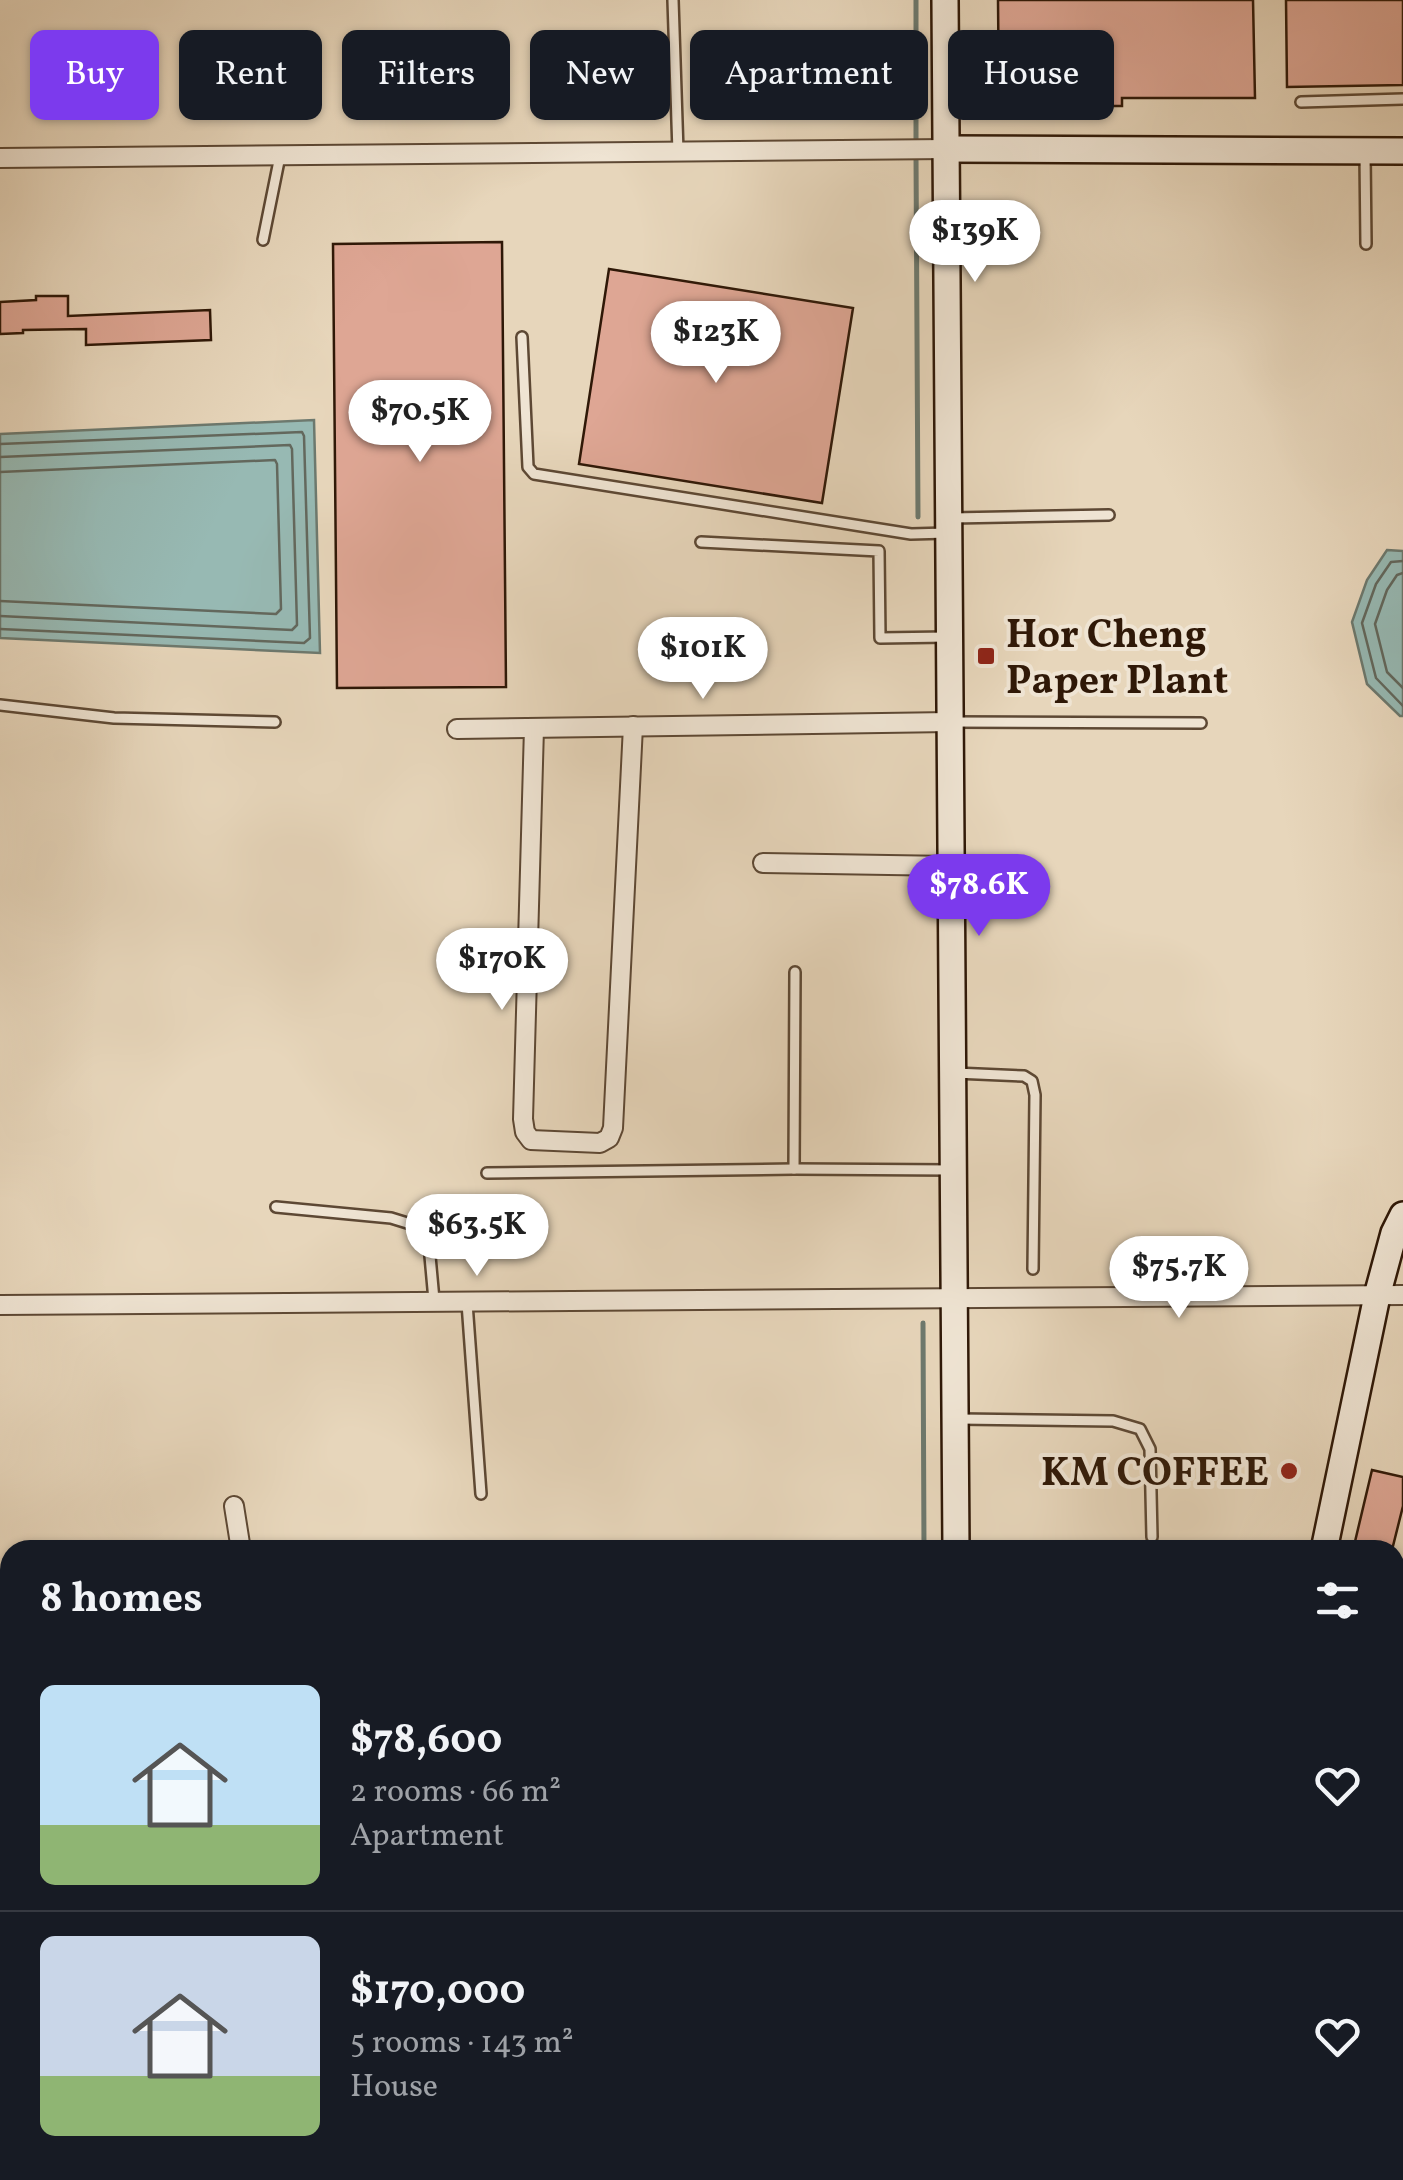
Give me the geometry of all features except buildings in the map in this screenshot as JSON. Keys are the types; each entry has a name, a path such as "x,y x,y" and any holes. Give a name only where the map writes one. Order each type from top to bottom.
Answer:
{"main road":[{"path":"946,0 939,150 950,526 956,1540"},
{"path":"939,150 1403,151"},
{"path":"1326,1540 1377,1296 1403,1215"}],"street":[{"path":"0,158 939,150"},
{"path":"456,729 950,722"},
{"path":"534,728 524,1132 530,1140 600,1143 609,1138 613,1128 632,726"},
{"path":"763,864 951,866"},
{"path":"0,1305 1403,1296"},
{"path":"234,1506 239,1540"}],"lane":[{"path":"673,0 678,152"},
{"path":"1301,102 1403,100"},
{"path":"1365,151 1366,244"},
{"path":"263,240 280,156"},
{"path":"522,337 528,466 534,474 911,534 950,526 1109,515"},
{"path":"701,542 879,551 880,638 950,637"},
{"path":"0,705 114,718 275,722"},
{"path":"950,722 1201,722"},
{"path":"794,1169 796,972"},
{"path":"953,1072 1024,1076 1032,1081 1033,1269"},
{"path":"487,1173 954,1170"},
{"path":"276,1207 391,1218 416,1226 429,1245 434,1303"},
{"path":"467,1303 481,1494"},
{"path":"955,1419 1113,1421 1140,1430 1150,1450 1152,1537"}],"water":[{"path":"314,420 320,653 0,638 0,434"},
{"path":"1387,550 1403,551 1403,716 1367,684 1352,622 1367,580"}],"waterway":[{"path":"916,0 916,144"},
{"path":"916,155 918,517"},
{"path":"923,1323 924,1540"}],"place":[{"name":"Hor Cheng Paper Plant","path":"986,656"},
{"name":"KM COFFEE","path":"1289,1471"}]}
